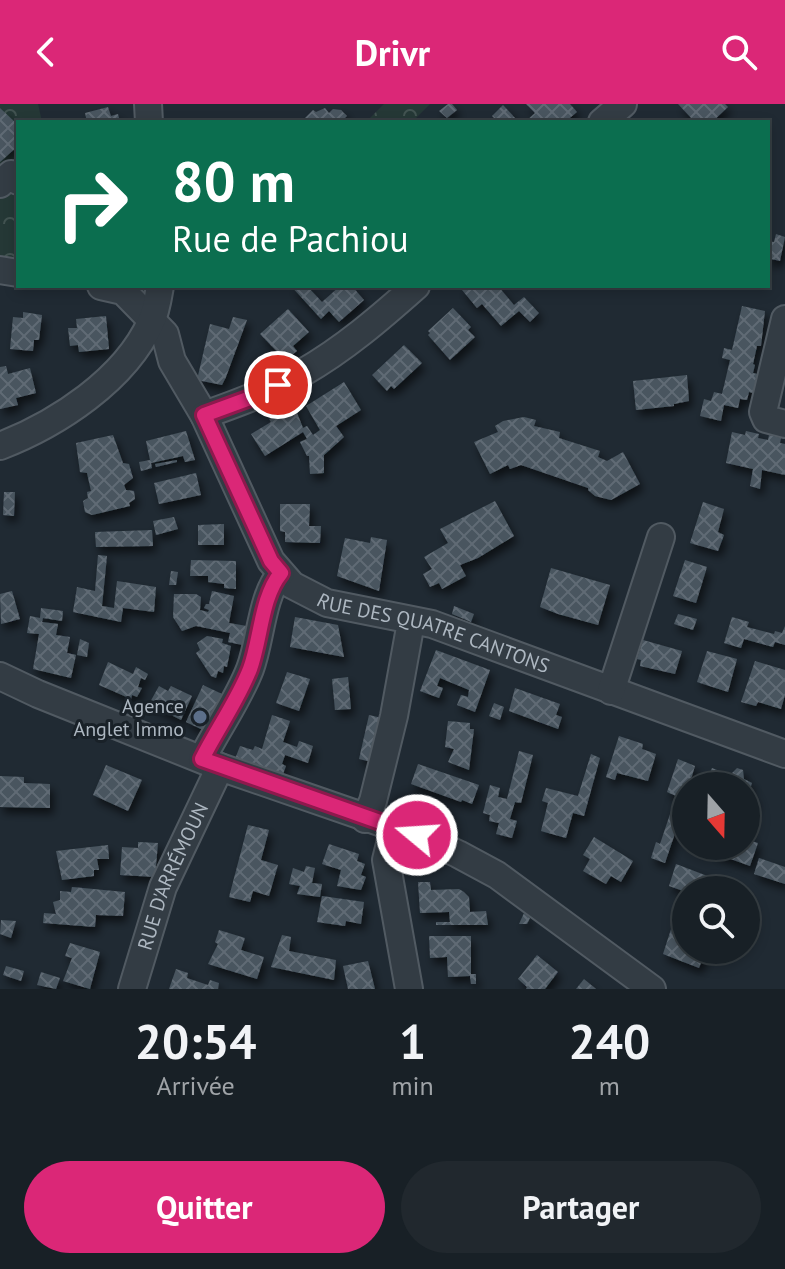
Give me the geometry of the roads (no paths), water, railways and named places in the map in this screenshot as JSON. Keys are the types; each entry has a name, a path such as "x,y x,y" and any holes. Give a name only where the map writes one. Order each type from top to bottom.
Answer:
{"street":[{"path":"604,120 623,104"},
{"path":"0,184 11,174 16,179"},
{"name":"RUE DES QUATRE CANTONS","path":"110,288 123,291 165,334 172,361 204,415 271,561 305,594 327,603 432,624 785,754"},
{"path":"0,446 36,432 76,405 129,360 152,321 160,288"},
{"path":"204,415 253,397 302,373 363,332 414,288"},
{"path":"785,319 763,412 766,419 785,424"},
{"path":"611,691 661,537"},
{"name":"RUE D'ARRÉMOUN","path":"132,989 163,887 249,671 267,598 281,573"},
{"path":"365,819 373,801 394,716 411,622"},
{"path":"0,676 211,763 417,835 497,875 652,989"},
{"path":"394,828 386,860 409,989"}],"place":[{"name":"Agence Anglet Immo","path":"200,717"}]}
